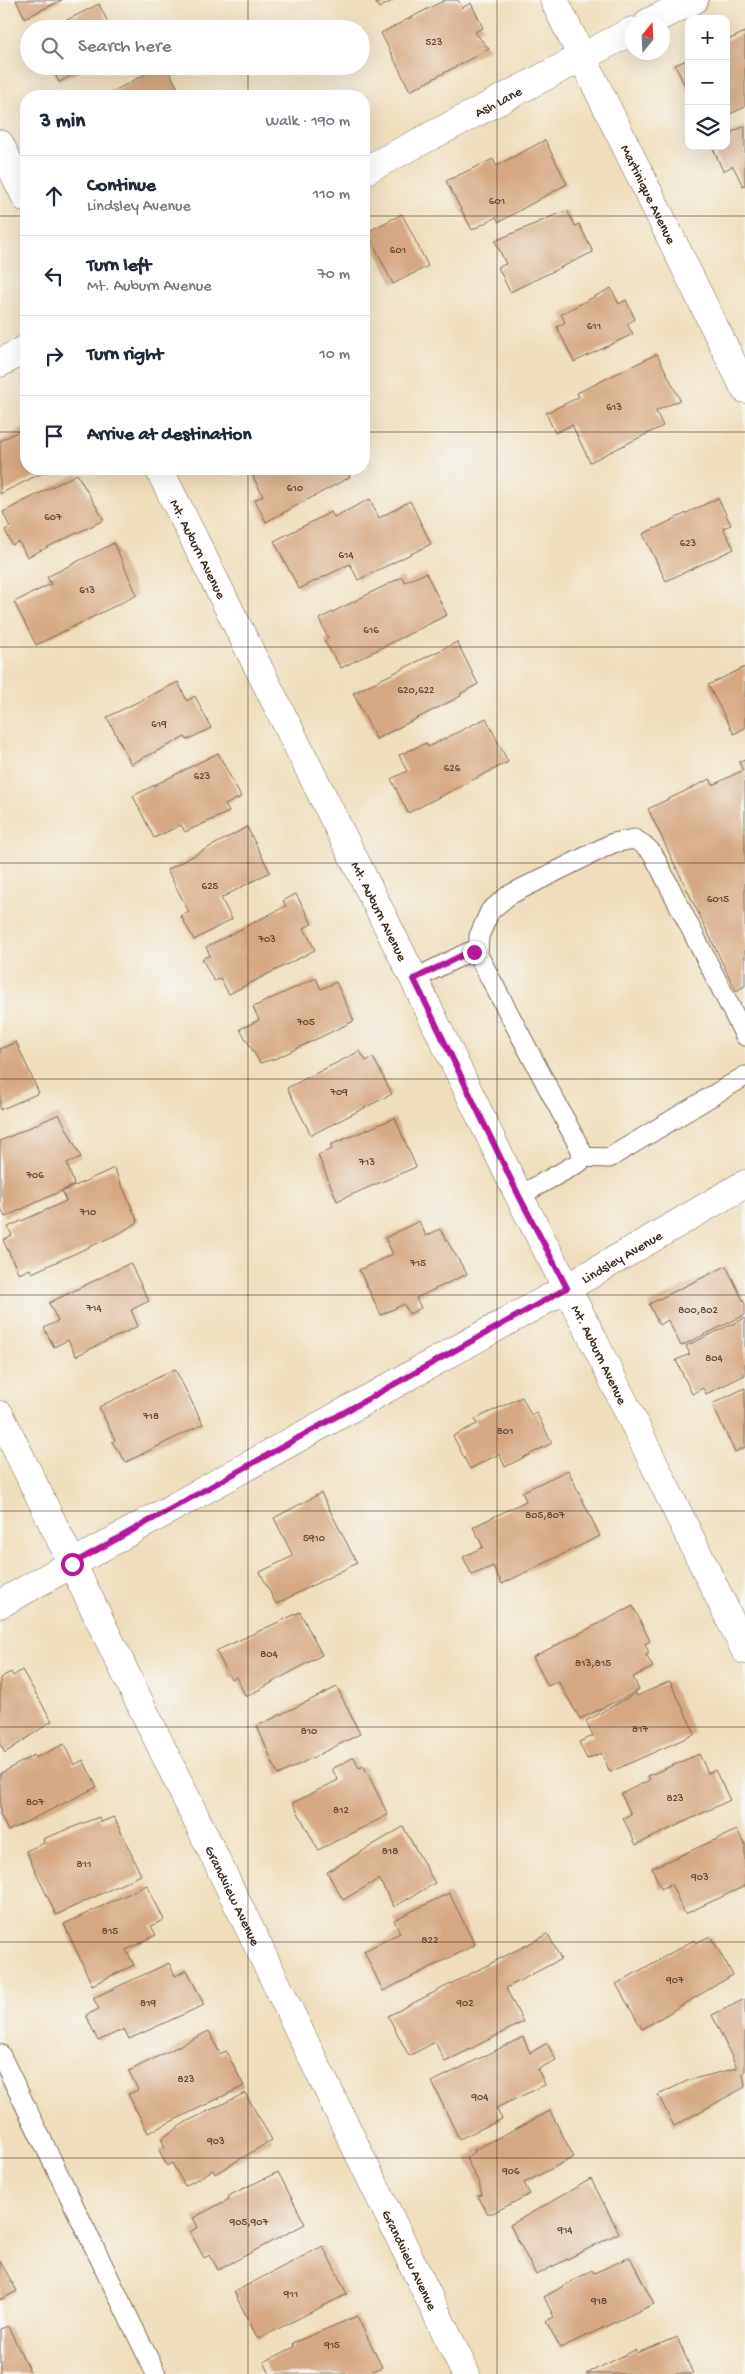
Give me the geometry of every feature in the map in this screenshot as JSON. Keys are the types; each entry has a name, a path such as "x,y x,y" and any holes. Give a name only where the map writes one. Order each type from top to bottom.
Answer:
{"street":[{"name":"Martinique Avenue","path":"554,0 745,389"},
{"path":"663,15 694,0"},
{"name":"Ash Lane","path":"370,168 625,34"},
{"path":"0,144 20,186"},
{"path":"0,363 20,352"},
{"name":"Mt. Auburn Avenue","path":"162,475 414,979 519,1196 567,1288 745,1650"},
{"name":"Lindsley Avenue","path":"0,1604 567,1288 745,1184"},
{"name":"Grandview Avenue","path":"0,1416 466,2374"}],"lane":[{"path":"519,1196 580,1162 582,1152 478,955 479,936 490,910 509,895 613,843 634,840 644,845 653,854 745,1036"},
{"path":"414,979 469,952 478,955"},
{"path":"582,1157 609,1158 745,1076"},
{"path":"0,2054 156,2374"}],"building":[{"path":"16,0 62,0 25,18"},
{"path":"375,0 394,0 379,8"},
{"path":"445,0 458,0 462,8 471,3 483,28 475,32 489,49 410,91 381,33"},
{"path":"99,4 107,20 67,20"},
{"path":"745,32 745,107 730,114 730,60 730,39"},
{"path":"685,61 685,86 675,65"},
{"path":"55,75 73,75 59,82"},
{"path":"144,75 171,75 179,90 115,90"},
{"path":"745,126 745,185 743,186 733,166 723,171 714,150 730,150 730,133"},
{"path":"545,140 567,184 499,222 496,217 472,230 446,181 493,159 496,166"},
{"path":"567,210 575,226 579,224 593,252 510,292 498,267 506,264 495,241"},
{"path":"402,214 428,266 393,284 370,238 370,230"},
{"path":"611,288 619,304 626,300 635,319 627,324 633,334 574,362 557,327 565,322 561,314"},
{"path":"657,354 680,400 656,411 663,426 590,462 572,425 555,433 546,413 579,397 577,393"},
{"path":"20,430 20,475 38,475 0,494 0,441"},
{"path":"78,475 104,520 27,557 19,542 12,545 5,530 10,527 3,512"},
{"path":"252,475 349,475 350,477 266,522 255,500 263,496"},
{"path":"718,498 731,525 723,528 734,549 666,581 643,534"},
{"path":"370,499 379,518 410,501 431,544 358,580 350,564 299,589 274,541 331,512 334,517"},
{"path":"114,543 137,595 36,645 14,602 51,584 47,577"},
{"path":"426,573 447,615 341,668 324,641 328,638 319,619 402,577 405,582"},
{"path":"457,642 478,684 460,694 461,696 376,739 353,693"},
{"path":"745,667 745,728 734,734 708,685"},
{"path":"178,682 187,701 195,696 211,728 187,740 185,737 131,764 107,717"},
{"path":"486,718 508,762 408,813 391,779 407,771 399,755 426,743 428,747"},
{"path":"218,753 241,797 225,805 229,812 185,832 181,825 154,838 133,796"},
{"path":"745,760 745,986 736,991 648,809 710,779 713,785 743,770 739,762"},
{"path":"247,827 270,872 221,898 232,919 194,940 181,916 189,912 167,870"},
{"path":"296,894 312,924 304,928 315,950 229,994 220,978 214,981 202,959 210,955 206,947 286,906 283,901"},
{"path":"316,978 321,989 336,982 354,1021 277,1058 260,1063 240,1029 259,1020 253,1007"},
{"path":"16,1042 39,1093 0,1110 0,1049"},
{"path":"360,1051 366,1061 373,1057 392,1094 311,1135 287,1088"},
{"path":"59,1114 81,1157 67,1163 74,1185 5,1217 0,1206 0,1141"},
{"path":"395,1118 416,1167 337,1201 318,1155 332,1149 330,1145"},
{"path":"114,1168 138,1222 120,1233 32,1273 30,1269 19,1274 3,1240 12,1235 8,1227 66,1201 62,1192"},
{"path":"419,1221 426,1236 440,1229 467,1274 416,1298 421,1308 409,1314 404,1304 381,1315 359,1270 393,1254 385,1238"},
{"path":"130,1263 149,1301 131,1310 138,1326 76,1356 68,1340 54,1347 44,1328 58,1321 49,1303"},
{"path":"726,1266 745,1304 745,1315 681,1346 668,1320 659,1325 649,1304"},
{"path":"745,1318 745,1375 706,1394 703,1388 692,1394 676,1360 690,1354 686,1346"},
{"path":"175,1369 203,1424 126,1462 112,1442 115,1440 99,1407"},
{"path":"745,1388 745,1447 735,1452 712,1404"},
{"path":"522,1397 531,1415 536,1412 552,1443 505,1467 499,1454 470,1469 453,1436 477,1424 475,1419"},
{"path":"568,1470 600,1536 502,1584 493,1566 472,1575 463,1557 483,1547 473,1527 526,1501 522,1492"},
{"path":"321,1493 357,1563 276,1604 260,1572 293,1556 274,1518"},
{"path":"633,1606 650,1641 645,1644 649,1653 646,1655 653,1667 633,1677 639,1690 580,1719 558,1681 548,1686 533,1657"},
{"path":"300,1612 322,1655 246,1697 236,1677 231,1679 216,1651"},
{"path":"22,1670 52,1721 5,1753 0,1744 0,1678 11,1672 13,1676"},
{"path":"670,1681 695,1734 610,1772 601,1753 587,1759 579,1742 593,1736 586,1721 636,1693 637,1696"},
{"path":"337,1687 360,1734 278,1775 257,1726"},
{"path":"64,1744 74,1765 83,1760 97,1787 8,1831 0,1814 0,1774 34,1755 35,1758"},
{"path":"699,1754 708,1773 715,1770 730,1800 636,1845 623,1818 631,1814 621,1794 650,1780 648,1776"},
{"path":"354,1757 359,1768 364,1766 388,1815 318,1850 293,1803 338,1780 332,1769"},
{"path":"99,1817 101,1822 114,1817 141,1875 56,1915 26,1851 44,1843 43,1839"},
{"path":"403,1827 435,1883 394,1907 379,1879 343,1900 327,1872"},
{"path":"737,1830 745,1844 745,1886 685,1914 671,1884 661,1889 652,1868"},
{"path":"147,1885 164,1920 151,1926 156,1935 126,1950 134,1965 92,1985 64,1924"},
{"path":"449,1893 475,1945 383,1991 364,1951 400,1933 394,1920"},
{"path":"548,1934 561,1959 506,1988 523,2022 445,2062 435,2042 409,2056 388,2016"},
{"path":"710,1936 733,1975 642,2029 616,1984 694,1940 696,1943"},
{"path":"169,1963 175,1976 187,1970 204,2005 129,2039 124,2029 98,2041 86,2015 99,2009 93,1998"},
{"path":"745,1999 745,2072 743,2073 745,2087 674,2126 658,2095 689,2080 737,2068 712,2015"},
{"path":"209,2031 220,2054 226,2051 244,2086 148,2133 128,2094 138,2090 129,2071"},
{"path":"523,2037 530,2053 547,2043 556,2060 538,2069 545,2085 496,2108 502,2119 459,2139 432,2082"},
{"path":"245,2093 272,2140 215,2174 213,2170 185,2186 172,2163 167,2166 159,2150 165,2147 161,2139 186,2122"},
{"path":"550,2111 574,2157 524,2183 530,2194 493,2213 487,2213 478,2196 482,2195 479,2183 466,2158 475,2152 474,2150"},
{"path":"278,2172 305,2224 218,2270 210,2255 204,2258 190,2232 198,2227 193,2218 229,2199 228,2196"},
{"path":"591,2179 619,2233 536,2275 510,2225"},
{"path":"323,2246 347,2294 258,2339 234,2292"},
{"path":"630,2257 654,2304 560,2348 546,2321 554,2317 544,2297 592,2270 594,2273"},
{"path":"0,2261 17,2291 0,2300"},
{"path":"357,2316 382,2367 367,2374 270,2374 264,2362 294,2347 293,2343"},
{"path":"8,2326 31,2374 0,2374 0,2329"},
{"path":"677,2337 693,2374 586,2374 635,2350 637,2353"}],"route":[{"path":"72,1564 567,1288 519,1196 414,979 469,952 474,952"}]}
